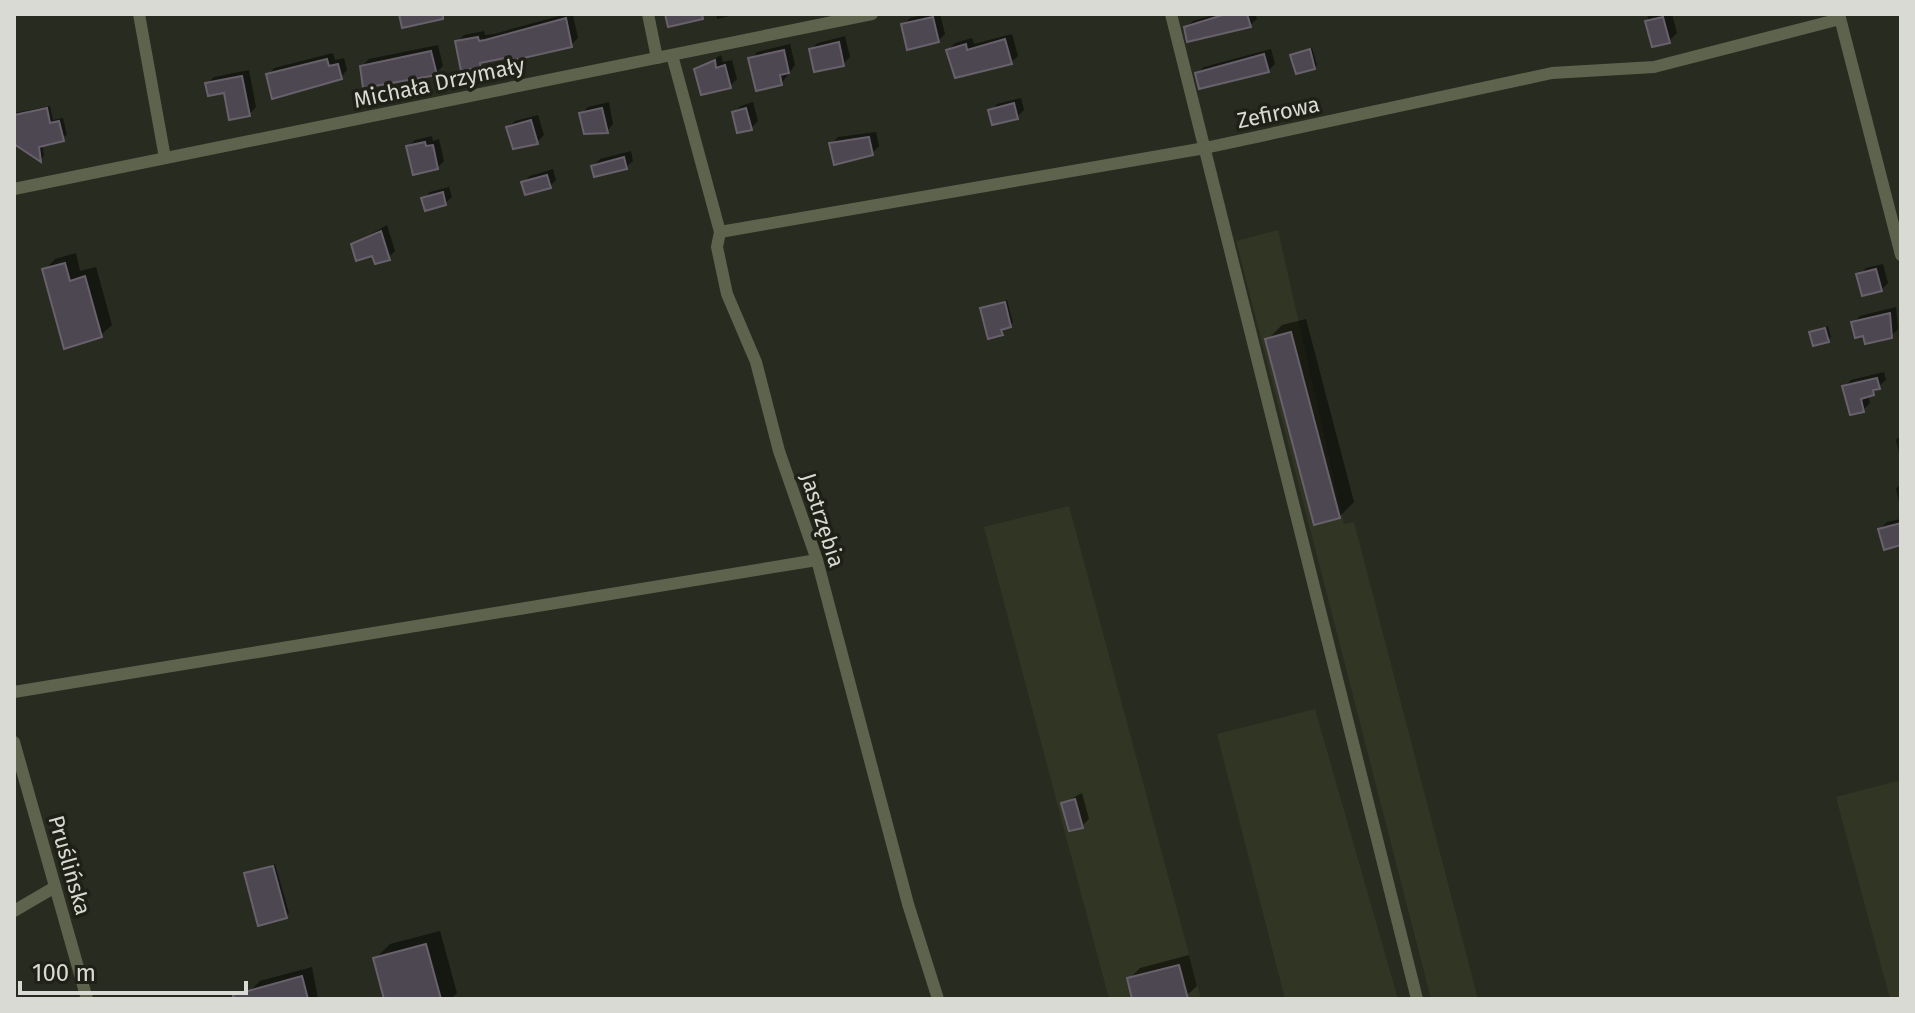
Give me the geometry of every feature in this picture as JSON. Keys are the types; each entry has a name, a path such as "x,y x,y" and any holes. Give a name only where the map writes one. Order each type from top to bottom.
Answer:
{"street":[{"path":"139,14 165,158"},
{"path":"648,14 657,58"},
{"name":"Michała Drzymały","path":"14,189 872,14"},
{"path":"1171,14 1417,999"},
{"path":"1840,17 1901,255"},
{"name":"Zefirowa","path":"720,232 1205,148 1552,73 1654,67 1840,17"},
{"name":"Jastrzębia","path":"672,55 720,232 717,247 727,294 756,362 779,451 817,560 908,904 938,999"},
{"path":"14,692 817,560"},
{"name":"Pruślińska","path":"14,742 87,999"},
{"path":"14,911 55,887"}],"shaded area":[{"path":"1278,230 1344,524 1354,522 1478,999 1431,999 1236,241"},
{"path":"1069,506 1201,999 1109,999 984,527"},
{"path":"1315,709 1398,999 1285,999 1217,734"},
{"path":"1901,780 1901,999 1890,999 1836,797"}],"building":[{"path":"399,14 443,14 443,19 402,28"},
{"path":"665,14 702,14 703,19 668,27"},
{"path":"1226,14 1247,14 1251,27 1187,42 1184,27"},
{"path":"933,17 939,42 907,50 901,24"},
{"path":"1663,17 1670,43 1652,47 1645,21"},
{"path":"566,18 572,47 506,62 505,58 480,63 481,67 461,71 455,41 478,37 479,41 485,40"},
{"path":"1005,39 1012,64 955,78 946,50 966,44 967,50"},
{"path":"839,42 844,66 814,72 809,49"},
{"path":"1310,49 1315,69 1296,74 1290,55"},
{"path":"784,50 789,73 780,75 782,85 756,91 748,58"},
{"path":"431,51 437,75 363,88 360,66"},
{"path":"1264,54 1269,72 1199,89 1195,73"},
{"path":"327,59 329,66 338,64 342,79 272,99 266,74"},
{"path":"715,60 716,68 725,65 731,88 701,95 694,69"},
{"path":"242,76 250,116 229,120 224,93 208,96 205,83"},
{"path":"1014,103 1018,119 992,125 988,110"},
{"path":"47,108 50,123 59,121 64,141 39,147 41,162 14,144 14,115"},
{"path":"602,108 608,133 584,134 579,113"},
{"path":"746,108 752,130 737,133 732,112"},
{"path":"531,120 538,144 513,149 506,127"},
{"path":"869,137 873,155 834,165 829,143"},
{"path":"425,142 426,146 433,145 438,169 413,175 406,146"},
{"path":"624,157 627,169 594,177 591,166"},
{"path":"547,175 551,188 525,195 521,182"},
{"path":"443,192 446,205 425,211 421,198"},
{"path":"381,231 390,260 375,264 372,256 356,261 351,244"},
{"path":"65,263 70,281 85,276 102,337 64,349 42,269"},
{"path":"1876,269 1882,291 1862,296 1856,274"},
{"path":"1005,302 1011,327 1001,330 1003,335 988,339 980,308"},
{"path":"1890,313 1892,338 1865,344 1863,336 1855,338 1851,322"},
{"path":"1825,328 1829,342 1813,346 1809,332"},
{"path":"1291,332 1340,518 1314,525 1265,339"},
{"path":"1877,378 1880,389 1873,390 1874,395 1861,399 1864,412 1850,415 1842,386"},
{"path":"1901,523 1901,545 1884,550 1878,529"},
{"path":"1075,799 1083,828 1069,831 1061,803"},
{"path":"273,866 287,918 258,926 244,873"},
{"path":"426,944 441,999 384,999 373,958"},
{"path":"1179,965 1188,999 1132,999 1127,978"},
{"path":"302,976 308,999 233,999 233,995"}]}
